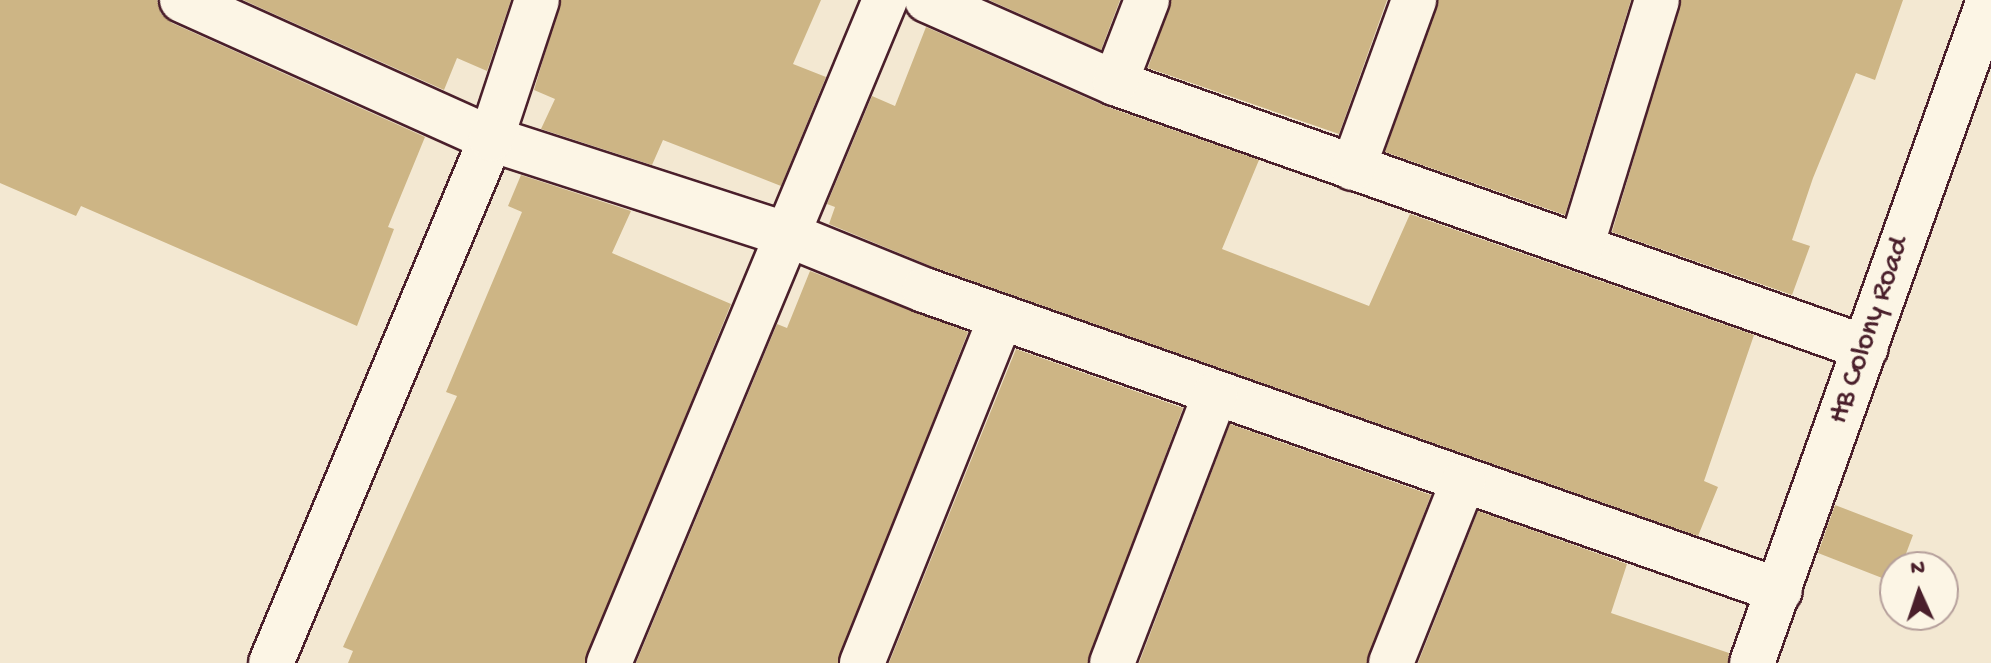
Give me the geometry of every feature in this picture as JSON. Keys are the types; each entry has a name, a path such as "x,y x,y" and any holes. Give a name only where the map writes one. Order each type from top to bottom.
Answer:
{"street":[{"path":"182,0 247,16 491,139 791,236 1001,318 1780,591"},
{"path":"271,663 491,139 537,0"},
{"path":"609,663 791,236 885,0"},
{"path":"927,0 1115,83 1866,348"},
{"path":"1115,83 1147,0"},
{"path":"1353,168 1414,0"},
{"path":"1581,247 1657,0"},
{"name":"HB Colony Road","path":"1752,663 1989,0"},
{"path":"862,663 1001,318"},
{"path":"1112,663 1215,394"},
{"path":"1391,663 1463,482"}],"building":[{"path":"0,0 157,0 161,14 172,23 425,137 388,227 394,229 357,326 81,206 76,216 0,183"},
{"path":"243,0 511,0 487,71 457,58 444,90"},
{"path":"561,0 821,0 793,64 826,77 781,186 663,140 652,165 541,129 555,99 534,90"},
{"path":"989,0 1120,0 1101,50"},
{"path":"1171,0 1387,0 1339,134 1148,68"},
{"path":"1438,0 1631,0 1565,215 1385,152"},
{"path":"1681,0 1903,0 1875,80 1856,73 1813,178 1792,240 1810,246 1792,295 1612,232"},
{"path":"926,27 1105,106 1259,160 1222,249 1369,306 1410,214 1754,335 1704,481 1718,487 1698,536 933,267 829,224 835,207 827,204 872,96 895,106"},
{"path":"521,175 631,211 612,253 731,304 585,663 348,663 353,651 343,647 457,396 446,392 522,212 508,206"},
{"path":"810,271 968,332 838,663 636,663 777,324 787,328"},
{"path":"1016,349 1183,408 1088,663 889,663"},
{"path":"1230,424 1431,495 1367,663 1139,663"},
{"path":"1835,505 1913,535 1907,551 1879,551 1879,577 1818,553"},
{"path":"1478,511 1627,564 1611,613 1729,653 1728,663 1418,663"}]}
